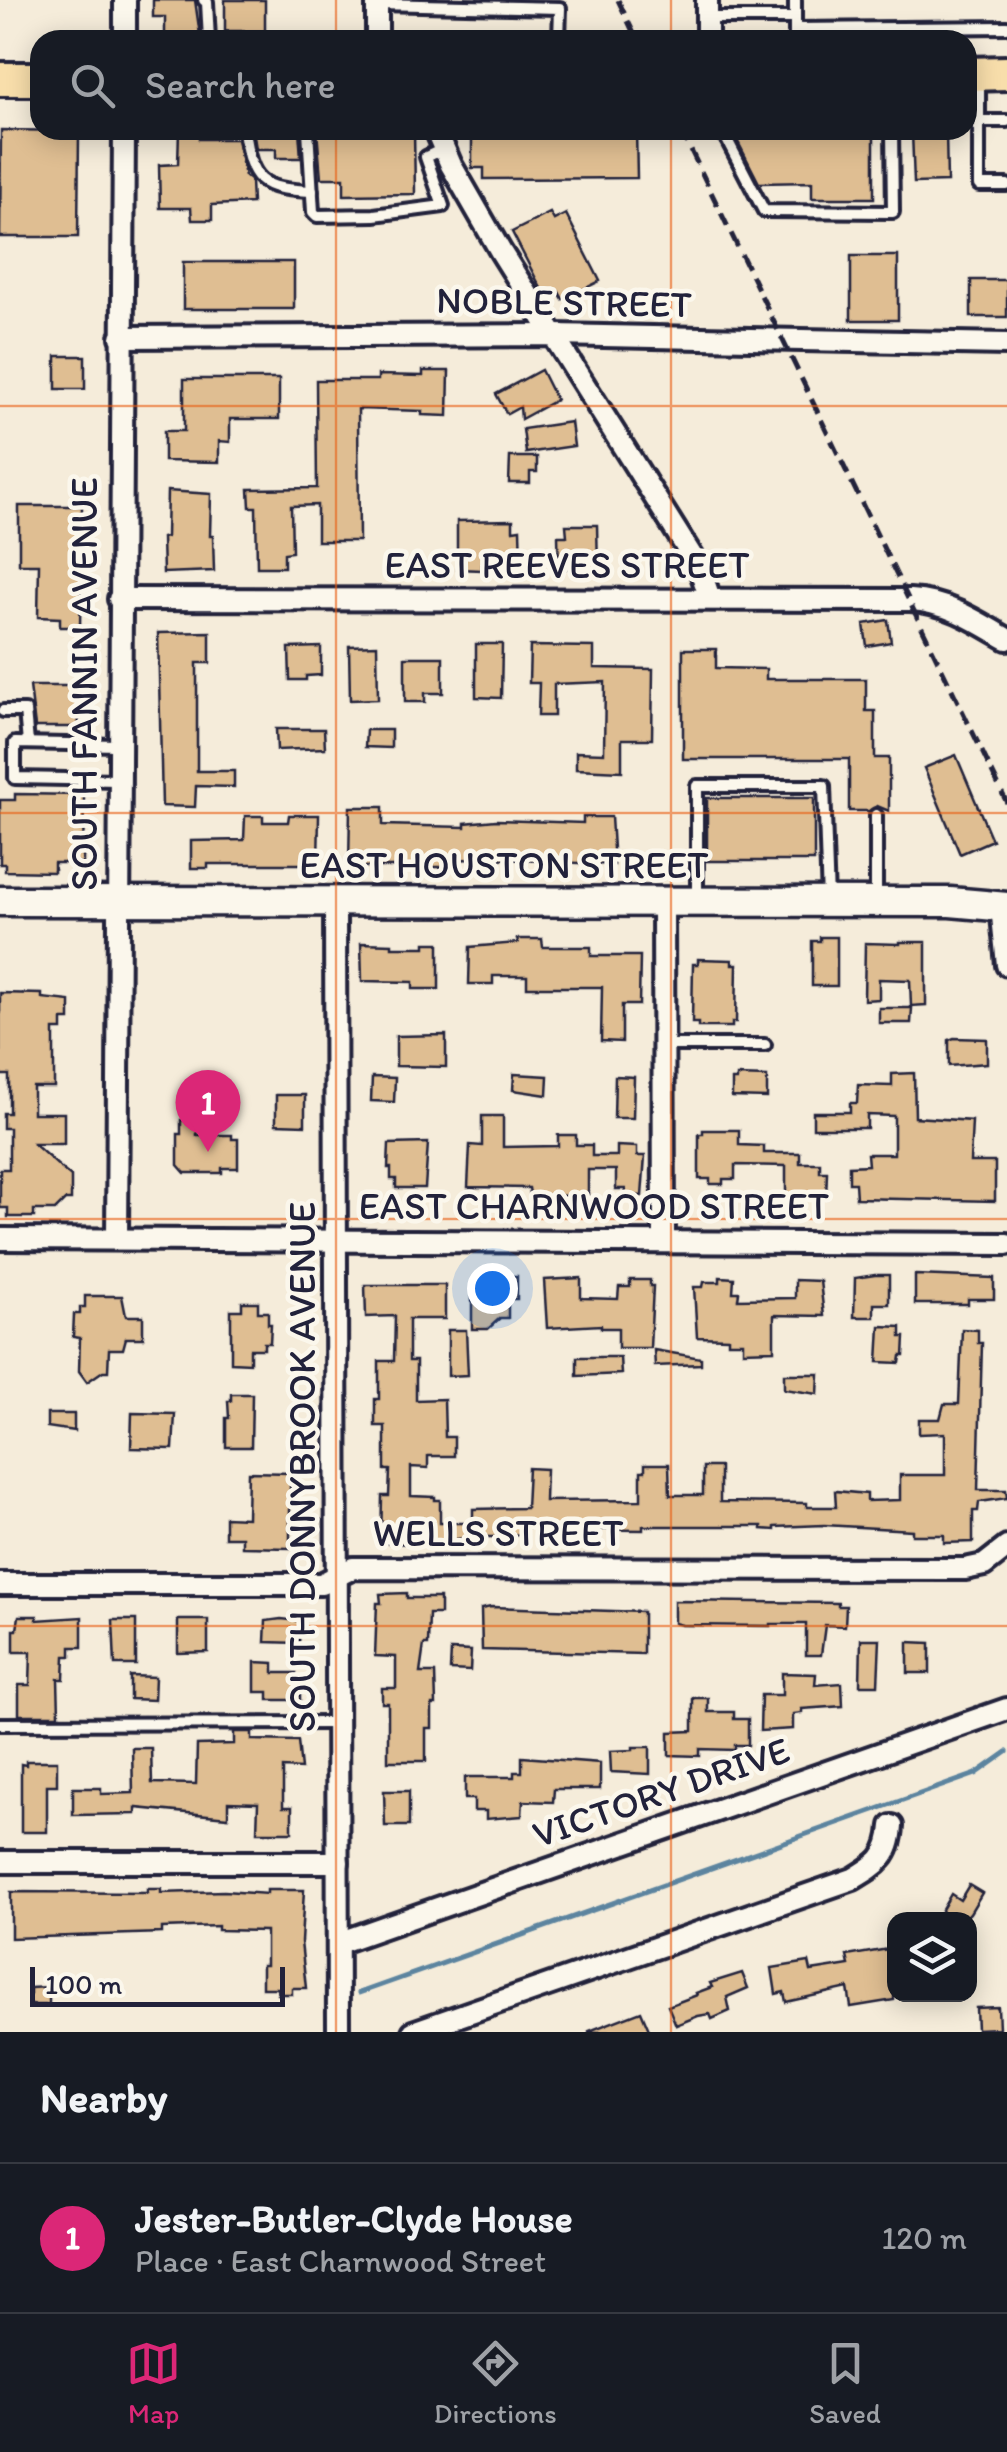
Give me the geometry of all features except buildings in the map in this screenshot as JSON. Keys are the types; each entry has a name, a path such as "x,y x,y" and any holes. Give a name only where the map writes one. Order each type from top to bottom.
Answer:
{"main road":[{"path":"0,78 30,78"}],"street":[{"path":"125,0 125,30"},
{"path":"377,2 377,30"},
{"name":"SOUTH FANNIN AVENUE","path":"117,1239 124,140"},
{"path":"441,140 468,194 700,570 710,600"},
{"name":"NOBLE STREET","path":"121,337 555,335 1007,344"},
{"name":"EAST REEVES STREET","path":"118,599 922,601 954,610 1007,638"},
{"name":"EAST HOUSTON STREET","path":"0,901 876,902 1004,906"},
{"name":"SOUTH DONNYBROOK AVENUE","path":"334,902 338,2032"},
{"path":"663,902 664,1241"},
{"path":"1004,906 1007,965"},
{"name":"EAST CHARNWOOD STREET","path":"0,1239 1007,1244"},
{"name":"WELLS STREET","path":"0,1584 321,1584 353,1568 966,1569 984,1565 1002,1552"},
{"name":"VICTORY DRIVE","path":"338,1943 1007,1710"},
{"path":"414,2032 852,1879 882,1858 890,1844 892,1826"},
{"path":"0,1862 338,1862"}],"lane":[{"path":"204,0 208,30"},
{"path":"795,0 795,29"},
{"path":"377,2 560,8 559,30"},
{"path":"707,20 778,18 795,29"},
{"path":"977,31 1007,27"},
{"path":"984,74 979,185 1007,185"},
{"path":"979,121 1007,121"},
{"path":"245,140 248,160 260,180 275,190 312,192"},
{"path":"309,140 313,212 317,216 374,215 442,206 468,194"},
{"path":"439,140 426,158 442,206"},
{"path":"727,140 764,211 893,212 892,140"},
{"path":"4,711 24,711 28,743"},
{"path":"118,780 15,778 16,743 119,745"},
{"path":"697,902 697,786 824,786 828,902"},
{"path":"876,814 876,902"},
{"path":"664,1045 764,1045"},
{"path":"0,1724 338,1723"}],"waterway":[{"path":"359,1993 976,1774 1007,1752"}],"railway":[{"path":"618,0 632,30"},
{"path":"686,140 1007,803"}],"place":[{"name":"Jester-Butler-Clyde House","path":"208,1152"}]}
